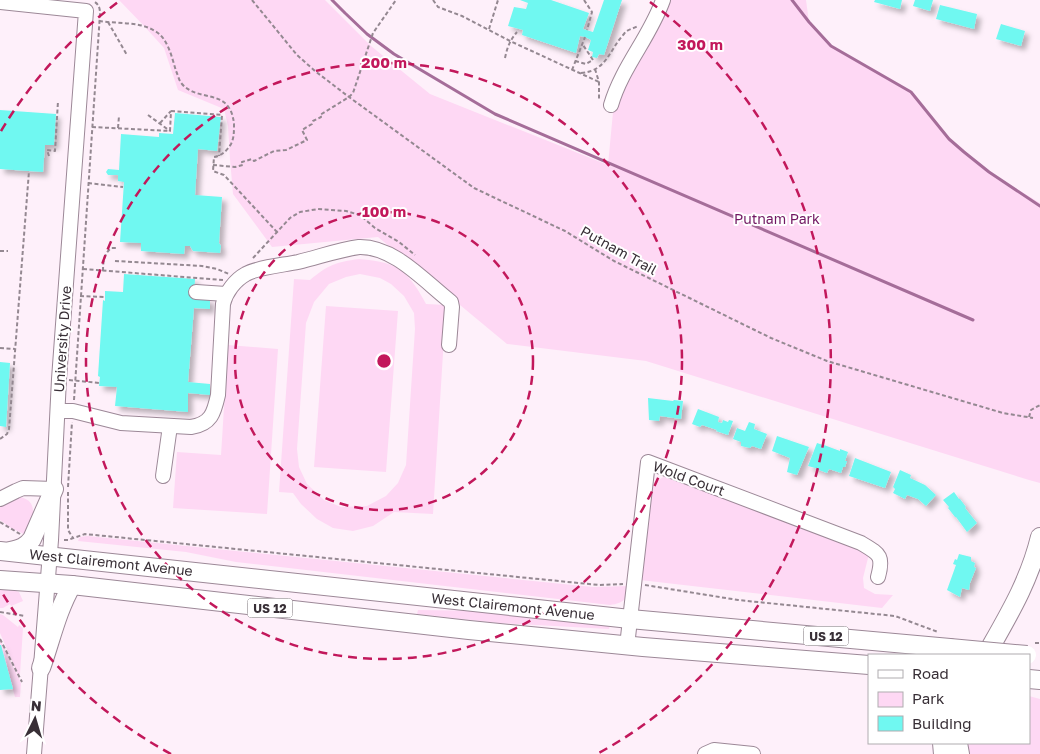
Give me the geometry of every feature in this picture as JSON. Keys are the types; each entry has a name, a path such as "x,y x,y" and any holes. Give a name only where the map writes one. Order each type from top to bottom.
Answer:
{"main road":[{"path":"3,555 23,548 32,539 54,490"},
{"path":"987,654 1024,584 1040,537"},
{"path":"3,555 36,565 44,561 50,547"},
{"name":"West Clairemont Avenue","path":"50,547 630,618 946,641 1032,653"},
{"name":"West Clairemont Avenue","path":"0,580 72,585 627,646 868,665"},
{"path":"40,668 59,611 72,585"}],"street":[{"path":"605,102 615,91 651,27 663,0"},
{"path":"0,2 91,5"},
{"name":"University Drive","path":"34,754 48,583 73,182 91,5"},
{"path":"58,411 73,411 121,423 200,426 214,411 218,395 223,304 226,294 247,273 346,249 367,246 382,250 403,262 450,302 452,307 449,345"},
{"path":"196,292 226,294"},
{"path":"163,476 170,426"},
{"name":"Wold Court","path":"627,646 648,462 861,544 874,551 881,559 878,577"},
{"path":"0,500 24,488 54,490"},
{"path":"705,754 714,750 752,754"}],"path":[{"path":"91,5 96,0"},
{"name":"Putnam Trail","path":"252,0 297,55 349,98 474,188 565,231 614,261 770,338 827,361 1003,413 1033,418"},
{"path":"213,165 235,167 243,164 242,162 252,159 254,161 274,151 286,150 307,140 302,130 312,124 313,121 321,118 320,115 349,98 353,93 373,33 396,0"},
{"path":"434,0 438,7 462,16 510,41 599,82"},
{"path":"489,29 498,0"},
{"path":"584,0 592,12 587,30"},
{"path":"91,5 100,22"},
{"path":"73,538 68,530 67,522 68,478 100,22 100,9 91,5"},
{"path":"100,22 136,24 154,30 164,39 181,83 192,92 223,100 230,109 234,121 234,133 232,143 225,152 219,157 214,157 213,171 224,175 277,232"},
{"path":"108,22 127,55"},
{"path":"580,73 593,71 607,59 626,31 641,23"},
{"path":"505,58 510,41 517,32"},
{"path":"572,70 585,37"},
{"path":"575,61 586,64 593,60 582,45"},
{"path":"595,69 605,102"},
{"path":"50,156 46,150 55,151 58,101"},
{"path":"171,111 222,115 219,157"},
{"path":"160,123 171,111"},
{"path":"170,131 171,111"},
{"path":"148,115 170,131"},
{"path":"118,128 119,116"},
{"path":"78,126 170,131"},
{"path":"0,439 7,434 9,429 29,171"},
{"path":"73,182 123,187"},
{"path":"248,263 290,218 300,212 318,209 346,211 360,215 417,258"},
{"path":"103,271 104,260 108,250 117,248"},
{"path":"0,251 8,251"},
{"path":"115,260 202,266 218,269 239,279"},
{"path":"83,270 239,279"},
{"path":"65,295 104,297"},
{"path":"0,348 15,349"},
{"path":"60,378 100,382"},
{"path":"1028,418 1031,410 1040,405"},
{"path":"0,522 24,537 32,539"},
{"path":"50,547 85,534 599,585 634,583 738,600 896,616 946,641"},
{"path":"0,612 25,616"},
{"path":"0,639 22,682"},
{"path":"1032,653 1040,643"}],"green space":[{"name":"Putnam Park","path":"119,0 325,0 371,46 430,94 608,165 615,91 663,0 806,0 809,22 831,46 911,92 949,139 964,152 989,172 1040,203 1040,483 646,361 507,344 378,237 272,247 233,194 228,126 224,109 178,90 164,48"},
{"path":"351,260 374,261 395,267 411,280 426,304 446,305 433,514 394,512 373,526 353,531 333,528 317,519 301,504 293,493 279,492 294,279 310,280 333,265","holes":["360,274 380,278 391,284 404,296 414,313 415,329 406,465 398,483 386,496 367,506 341,507 324,500 307,484 299,467 297,449 306,323 314,302 329,284"]},
{"path":"326,306 398,311 386,472 314,467"},
{"path":"228,345 278,349 267,514 173,508 177,452 221,455"},
{"path":"666,476 866,551 869,554 863,578 864,588 875,594 893,595 882,608 640,580 650,496 655,483"},
{"path":"20,497 26,499 33,507 31,524 26,535 0,520 0,506"},
{"path":"88,536 593,587 629,586 622,602 610,605 236,562 186,552 78,541 80,537"},
{"path":"0,589 19,592 23,601 0,608"},
{"path":"418,610 491,611 610,625 609,629 498,623 417,614"},
{"path":"0,614 18,627 19,625 23,628 20,674 18,675 0,633"},
{"path":"1,641 21,683 20,697 15,697"},
{"path":"1030,696 1040,699 1040,754 967,754 966,744 1030,744"}],"building":[{"path":"520,0 551,0 589,13 583,29 593,32 604,0 622,0 604,55 599,54 597,58 592,57 593,52 588,50 591,40 585,37 580,36 576,53 522,35 523,30 508,26 514,7 526,9 528,3"},
{"path":"875,0 902,0 900,9 874,2"},
{"path":"915,0 933,0 930,11 913,6"},
{"path":"940,5 977,14 974,29 936,19"},
{"path":"1001,24 1025,31 1021,46 996,39"},
{"path":"0,110 56,114 54,145 45,145 43,172 0,169"},
{"path":"175,113 221,117 217,151 198,149 195,195 222,197 220,253 193,251 190,246 185,246 184,254 141,251 141,243 120,242 124,182 118,181 118,175 108,175 106,172 108,169 119,170 121,134 159,137 159,133 173,134"},
{"path":"124,274 195,279 194,297 210,299 210,309 194,308 188,382 210,384 210,395 188,393 188,412 115,406 117,387 99,386 100,377 98,376 105,291 123,292"},
{"path":"0,362 10,363 6,427 0,426"},
{"path":"648,398 683,401 681,419 660,416 659,421 649,420"},
{"path":"698,409 719,417 718,422 722,423 723,420 733,421 728,435 702,425 700,427 692,424"},
{"path":"749,422 755,424 754,429 767,434 761,449 752,446 750,448 741,446 741,442 733,439 737,428 745,431"},
{"path":"777,436 809,447 797,475 787,472 790,458 772,451"},
{"path":"817,443 848,452 845,467 843,467 841,473 829,469 827,473 808,466"},
{"path":"855,458 891,472 885,488 849,476"},
{"path":"900,470 911,475 910,478 925,485 936,495 926,506 918,499 907,495 905,499 893,493 895,489 893,487"},
{"path":"954,492 977,523 967,532 943,500"},
{"path":"959,554 971,557 971,561 975,563 974,567 976,568 969,590 962,588 960,597 947,590 956,565 953,564"},
{"path":"1,645 13,689 0,690"}],"waterway":[{"path":"332,0 367,34 394,54 495,114 973,320"},
{"path":"792,0 831,46 911,92 949,139 989,172 1040,206"}]}
